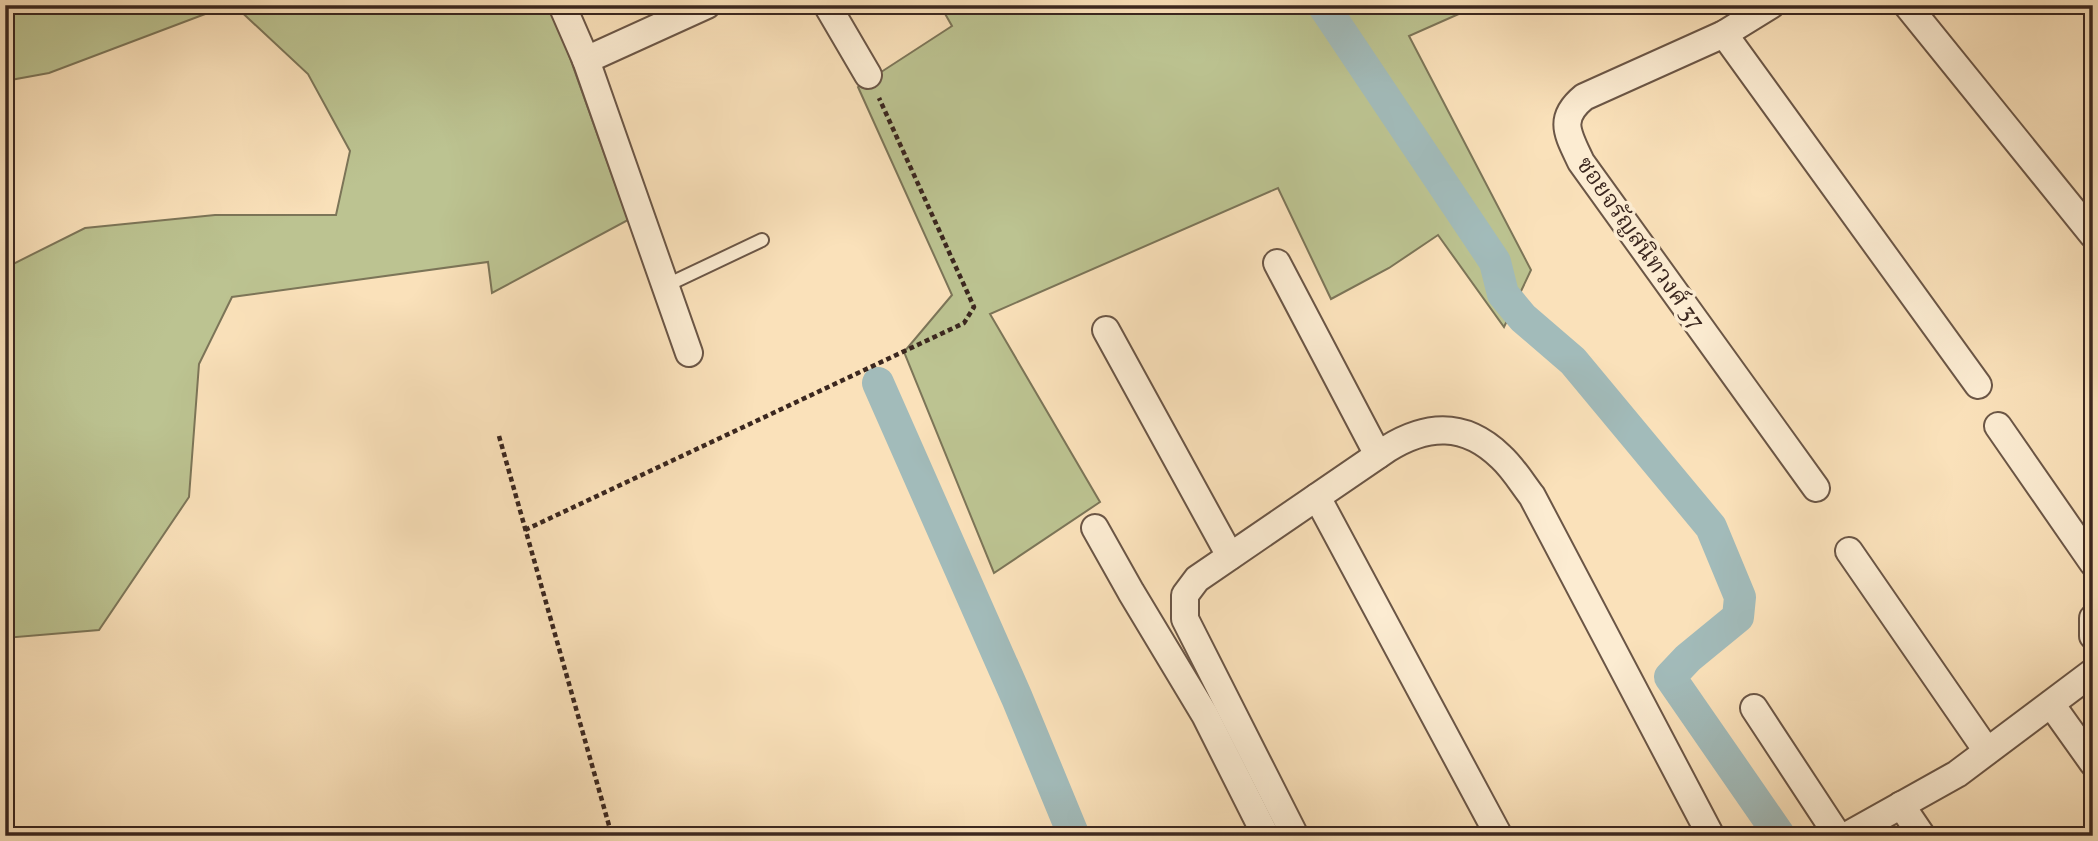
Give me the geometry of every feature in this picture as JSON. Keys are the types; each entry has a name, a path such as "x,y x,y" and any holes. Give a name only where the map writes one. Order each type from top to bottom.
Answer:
{"street":[{"path":"562,5 586,60 689,353"},
{"path":"586,60 707,5"},
{"path":"827,5 868,75"},
{"name":"ซอยจรัญสนิทวงศ์ 37","path":"1771,5 1724,34 1584,97 1572,107 1566,120 1581,162 1816,488"},
{"path":"1907,5 2093,235"},
{"path":"1724,34 1978,385"},
{"path":"1277,263 1378,455"},
{"path":"1106,330 1230,556"},
{"path":"1998,426 2093,563"},
{"path":"1294,836 1185,619 1185,595 1197,579 1378,455 1407,437 1438,429 1467,433 1501,457 1532,496 1711,836"},
{"path":"1317,497 1499,836"},
{"path":"1095,528 1130,592 1205,715 1266,836"},
{"path":"1849,551 1987,751"},
{"path":"2093,618 2093,636"},
{"path":"1846,836 1957,774 2093,672"},
{"path":"2051,704 2093,763"},
{"path":"1754,708 1838,836"},
{"path":"1901,805 1922,836"}],"lane":[{"path":"665,286 762,240"}],"path":[{"path":"526,530 964,323 974,307 868,75"},
{"path":"499,436 612,836"}],"green space":[{"path":"5,5 229,5 49,73 5,81"},
{"path":"234,5 551,5 628,220 492,293 488,262 232,297 199,364 189,497 99,630 5,638 5,268 85,228 215,215 336,215 350,151 308,74"},
{"path":"940,5 1479,5 1409,36 1531,270 1504,327 1438,235 1389,268 1331,299 1278,188 990,314 1100,502 994,573 904,352 952,295 858,87 952,26"}],"waterway":[{"path":"1323,5 1495,262 1503,294 1523,318 1573,361 1711,527 1740,597 1738,617 1688,658 1670,677 1780,836"},
{"path":"878,383 1017,698 1074,836"}]}
